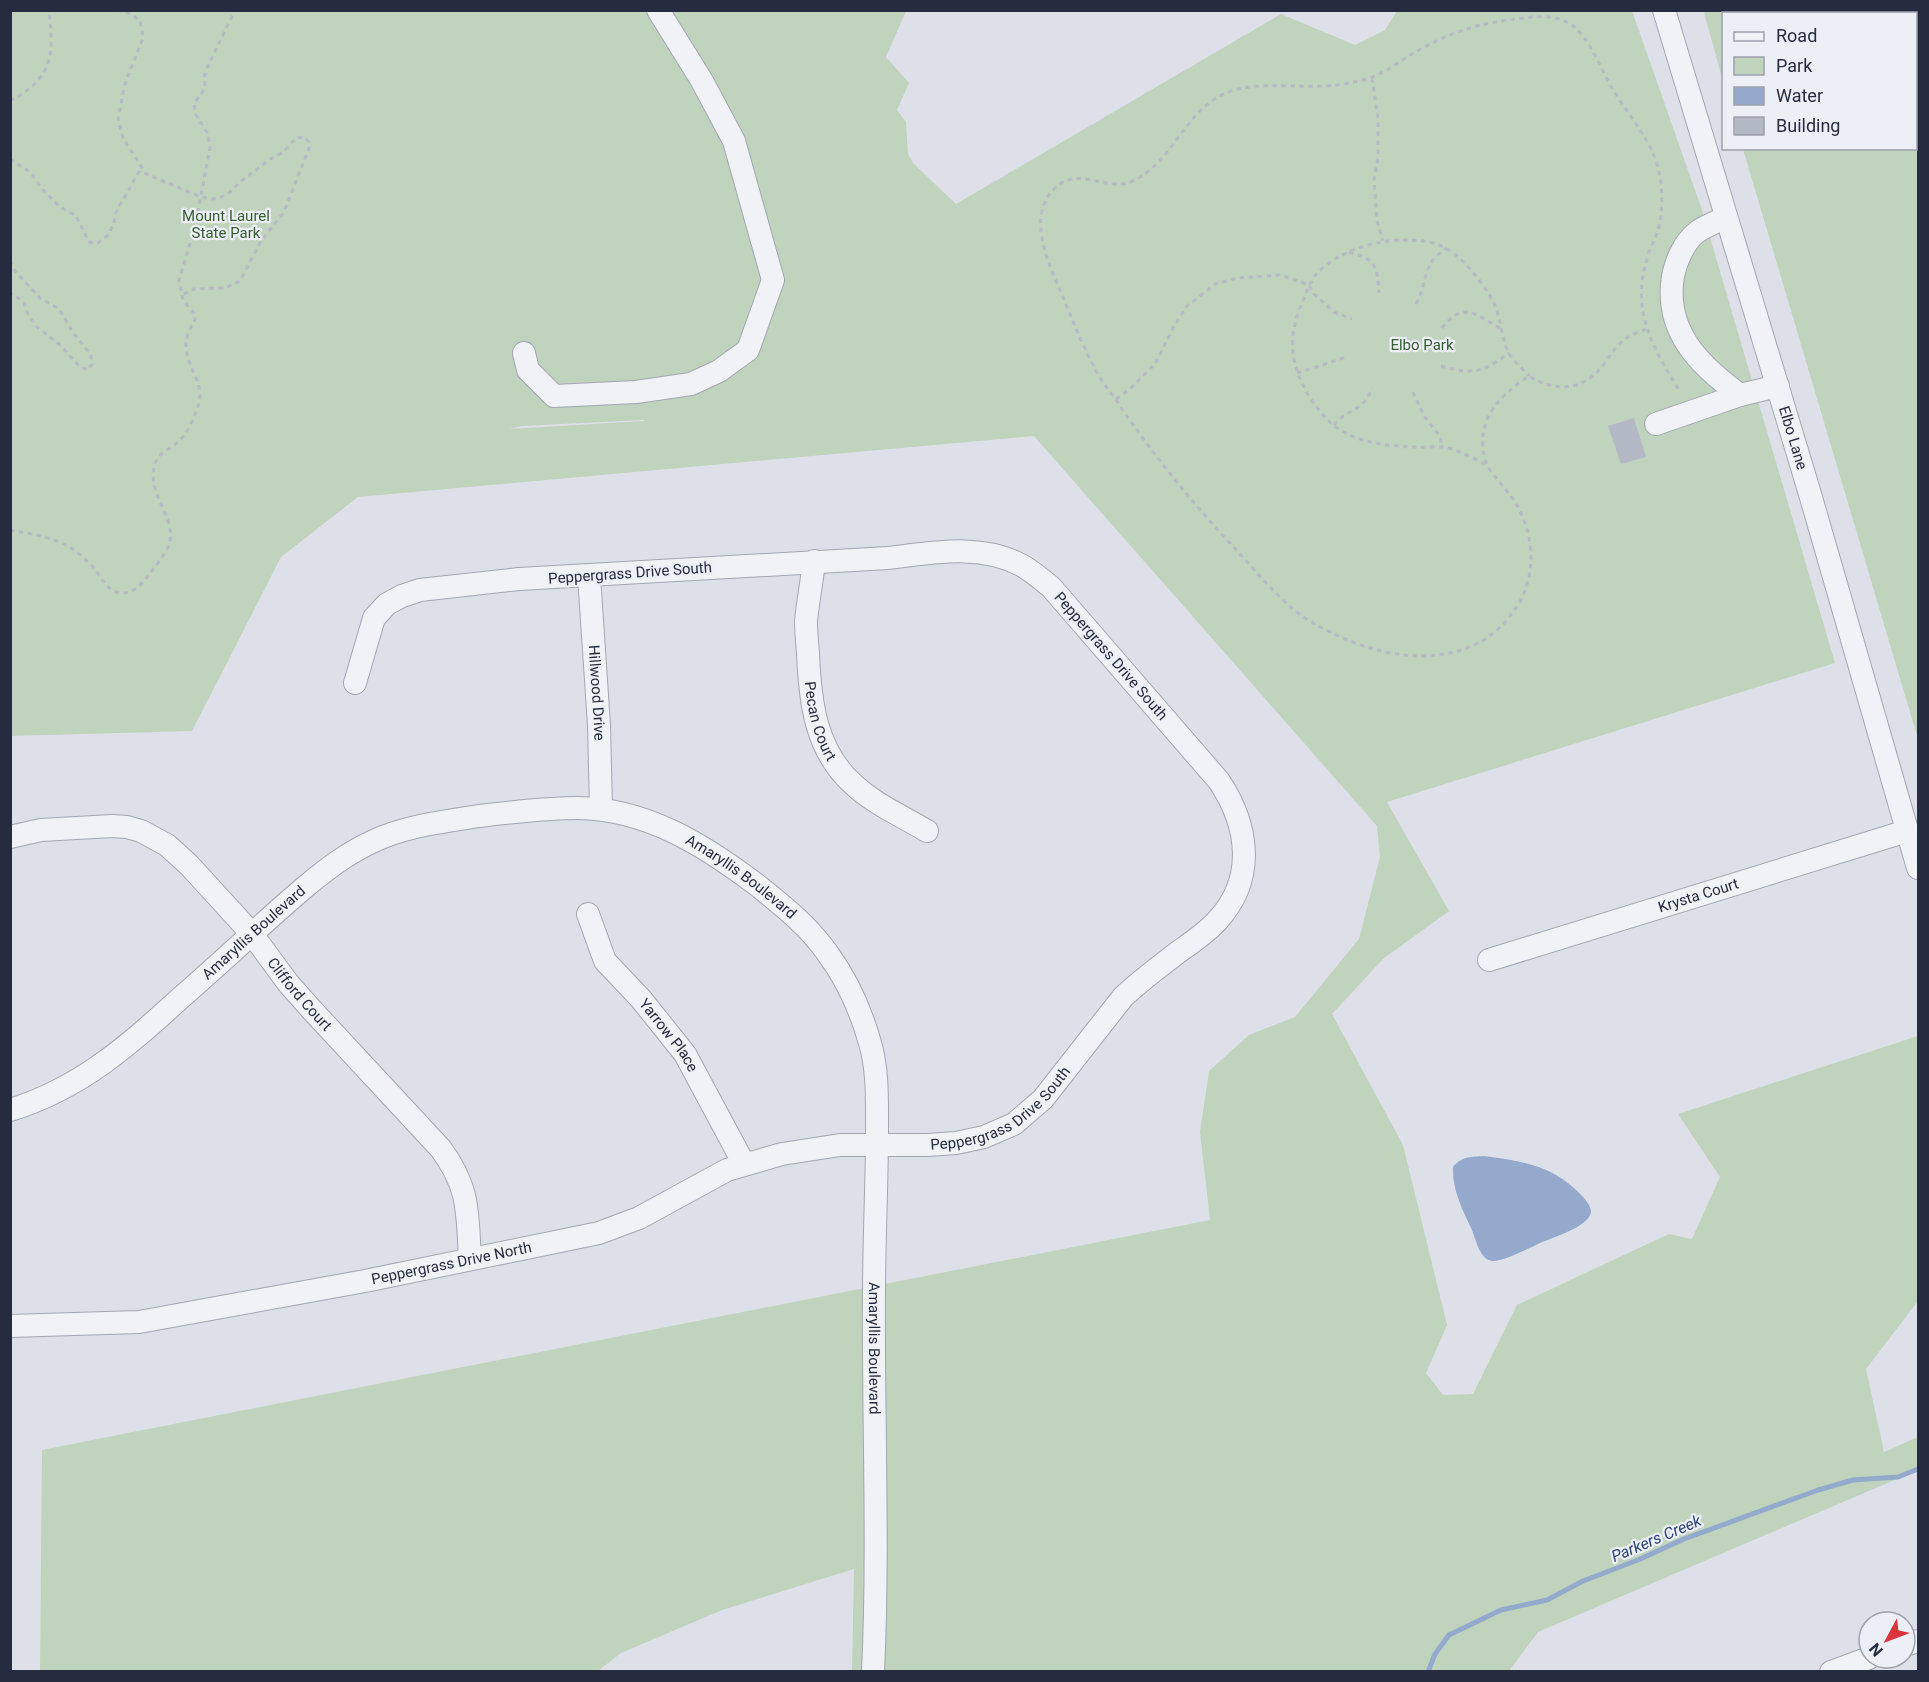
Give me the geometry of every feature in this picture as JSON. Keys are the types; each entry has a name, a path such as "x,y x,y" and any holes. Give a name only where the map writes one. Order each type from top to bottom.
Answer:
{"street":[{"path":"524,353 528,370 554,396 636,393 691,384 719,371 748,350 773,280 734,141 702,81 658,10"},
{"name":"Elbo Lane","path":"1664,10 1778,386 1918,868"},
{"path":"1726,217 1697,232 1685,246 1676,264 1671,289 1673,315 1684,339 1700,363 1740,395"},
{"path":"1656,424 1740,395 1778,386"},
{"name":"Peppergrass Drive South","path":"355,683 374,618 387,604 402,596 438,588 519,579 888,558 966,551 984,553 1020,565 1051,587 1219,781 1234,805 1243,832 1243,870 1229,905 1218,921 1124,997 1056,1085 1028,1113 998,1132 969,1141 927,1145 877,1145"},
{"name":"Pecan Court","path":"814,561 807,629 812,703 821,738 839,769 851,783 864,794 927,831"},
{"name":"Hillwood Drive","path":"589,576 599,725 601,809"},
{"name":"Amaryllis Boulevard","path":"10,1110 45,1098 95,1070 142,1032 329,867 355,850 383,837 412,827 442,821 558,808 601,809 640,817 691,840 777,901 814,935 829,955 855,999 872,1048 877,1101 873,1351 876,1588 873,1671"},
{"name":"Clifford Court","path":"10,837 41,830 127,827 155,837 178,854 252,934 288,983 421,1126 449,1161 466,1198 470,1259"},
{"name":"Krysta Court","path":"1490,960 1907,831"},
{"name":"Yarrow Place","path":"588,914 605,961 647,1006 685,1054 744,1164"},
{"name":"Peppergrass Drive North","path":"10,1326 140,1322 577,1239 619,1227 710,1178 744,1164 816,1147 877,1145"},
{"path":"1831,1671 1857,1662"}],"path":[{"path":"10,101 25,92 45,74 51,58 50,10"},
{"path":"117,10 132,14 140,21 142,29 143,38 125,84 118,120 123,138 146,174 201,197 213,199 227,195 240,182 283,152 296,138 304,137 309,142 309,148 284,212 261,241 240,281 225,288 194,289 182,295"},
{"path":"10,530 58,541 94,567 111,590 122,593 135,590 168,547 170,535 166,517 152,484 155,464 163,452 180,441 190,425 200,399 197,380 186,347 188,331 196,316 183,300 179,280 195,227 210,148 208,135 196,115 194,104 204,88 207,68 234,10"},
{"path":"1529,376 1506,393 1491,409 1484,425 1482,442 1486,464 1515,502 1528,529 1532,572 1525,593 1512,615 1492,635 1472,646 1430,655 1401,655 1374,650 1312,622 1289,606 1181,489 1157,458 1102,381 1074,324 1052,271 1040,221 1045,199 1058,184 1076,178 1124,184 1134,181 1170,149 1203,108 1221,95 1248,86 1323,86 1372,78 1451,33 1482,23 1537,16 1559,18 1575,27 1589,46 1612,88 1648,141 1658,165 1662,186 1662,207 1658,231 1647,256 1642,277 1640,305 1646,329 1662,364 1679,390"},
{"path":"1372,78 1378,119 1378,158 1374,180 1377,220 1383,241"},
{"path":"10,159 30,171 44,191 59,206 76,216 89,242 98,243 108,235 114,223 115,214 141,167"},
{"path":"1486,464 1443,447 1374,444 1356,438 1334,425 1312,401 1297,373 1292,357 1292,336 1298,312 1317,272 1348,251 1383,241 1428,241 1447,248 1465,264 1496,307 1509,352 1529,376 1541,384 1557,387 1574,386 1588,381 1625,338 1646,329"},
{"path":"1416,304 1422,294 1426,271 1431,261 1447,248"},
{"path":"1348,251 1369,259 1375,267 1379,293"},
{"path":"10,261 15,271 40,298 59,309 74,334 91,355 92,364 88,370 80,367 60,345 36,326 23,301 10,293"},
{"path":"1116,399 1130,390 1155,364 1187,306 1215,284 1237,278 1281,275 1309,285 1323,304 1334,312 1352,319"},
{"path":"1442,328 1461,311 1476,314 1502,330"},
{"path":"1441,366 1465,372 1477,370 1498,361 1509,352"},
{"path":"1297,373 1347,357"},
{"path":"1334,425 1339,418 1365,403 1372,388"},
{"path":"1413,392 1424,416 1439,435 1443,447"}],"green space":[{"path":"10,11 906,11 886,57 909,83 897,110 906,122 908,154 913,163 956,204 1281,14 1355,45 1385,30 1397,11 1632,11 1702,210 1835,663 1387,802 1449,911 1383,959 1332,1014 1403,1145 1447,1325 1426,1373 1443,1395 1473,1394 1517,1305 1669,1234 1692,1239 1720,1177 1678,1114 1918,1036 1918,1301 1866,1369 1884,1452 1918,1437 1918,1470 1538,1632 1509,1671 852,1671 854,1569 722,1610 621,1653 598,1671 40,1671 42,1450 1210,1220 1200,1132 1209,1071 1249,1035 1295,1017 1359,939 1380,857 1377,826 1034,436 358,497 281,557 192,731 11,736","holes":["644,421 509,429 522,426"]},
{"path":"1707,11 1918,11 1918,739 1743,150 1917,150 1917,12 1722,12 1722,77 1704,13"}],"water":[{"path":"1484,1156 1525,1163 1562,1178 1587,1202 1591,1209 1589,1217 1574,1229 1516,1254 1497,1261 1488,1260 1481,1253 1461,1206 1453,1175 1453,1167 1460,1161"}],"building":[{"path":"1634,418 1646,457 1621,464 1608,426"}],"waterway":[{"name":"Parkers Creek","path":"1428,1672 1435,1654 1449,1635 1501,1610 1547,1600 1583,1581 1684,1539 1818,1490 1853,1480 1898,1477 1918,1469"}],"park label":[{"name":"Mount Laurel State Park","path":"226,224"},
{"name":"Elbo Park","path":"1422,345"}]}
